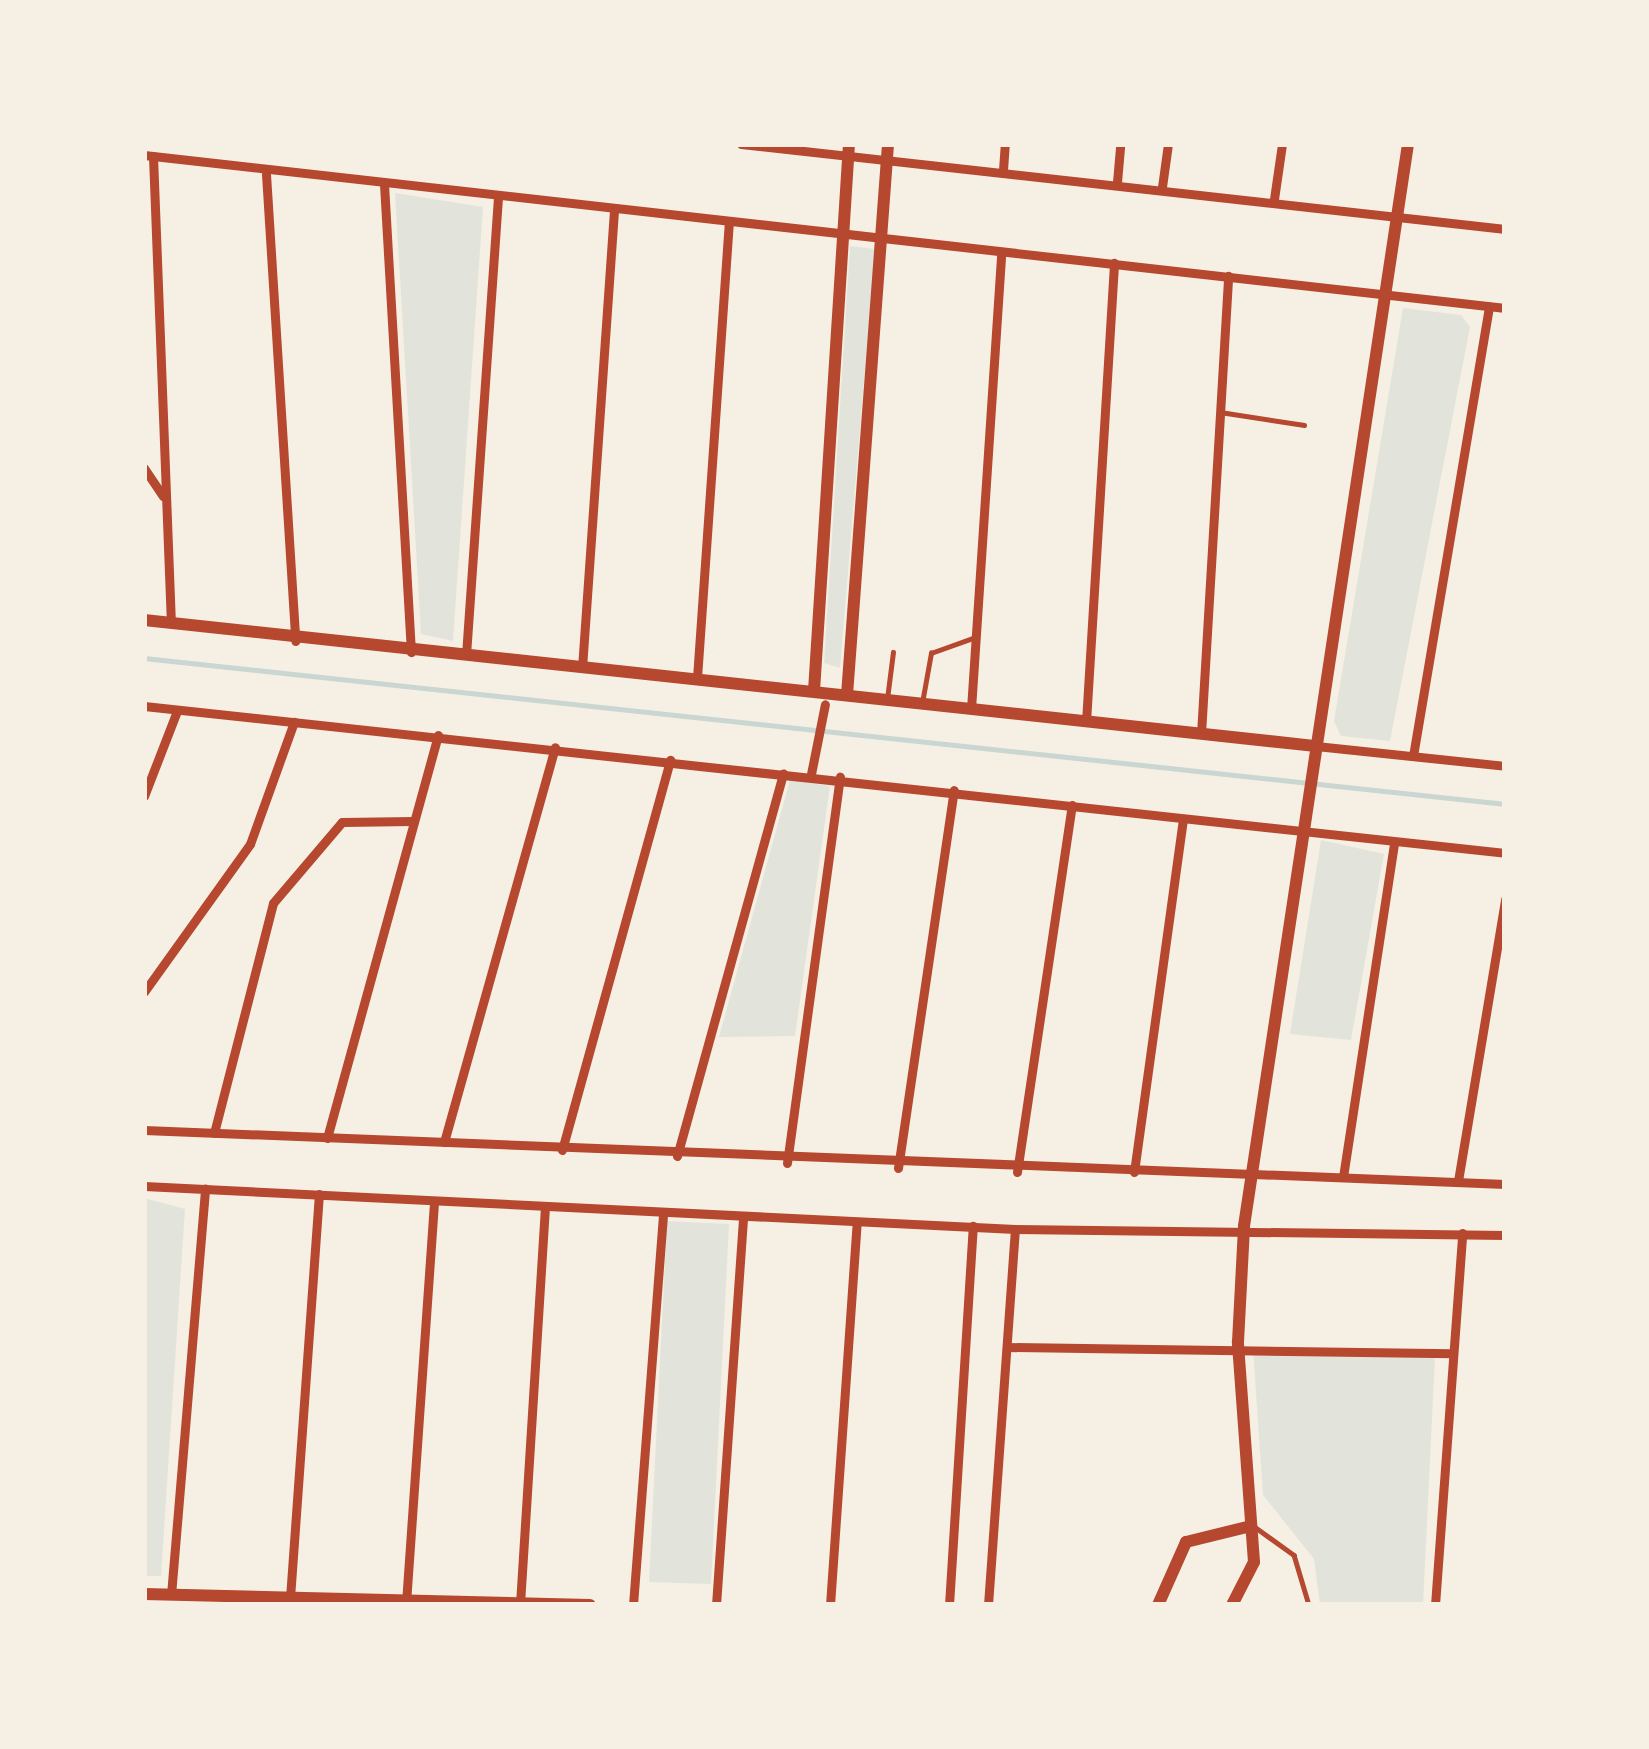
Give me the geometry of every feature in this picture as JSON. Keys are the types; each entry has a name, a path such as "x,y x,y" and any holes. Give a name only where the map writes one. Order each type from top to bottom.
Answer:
{"street":[{"path":"741,144 888,151 1003,170 1505,229"},
{"path":"1003,170 1005,144"},
{"path":"1117,182 1120,144"},
{"path":"1162,187 1168,144"},
{"path":"1274,199 1282,144"},
{"path":"1232,1605 1252,1575 1238,1342 1244,1226 1408,144"},
{"path":"811,774 825,706 814,691 849,150"},
{"path":"847,694 888,151"},
{"path":"171,623 148,156 266,174 1505,308"},
{"path":"266,174 295,641"},
{"path":"384,184 410,652"},
{"path":"466,655 498,196"},
{"path":"582,668 614,210"},
{"path":"697,678 729,223"},
{"path":"971,709 1001,252"},
{"path":"1086,722 1114,263"},
{"path":"1201,734 1228,276"},
{"path":"1413,756 1490,306"},
{"path":"144,468 163,496"},
{"path":"144,620 295,641 697,678 1505,766"},
{"path":"825,706 847,694"},
{"path":"144,706 555,746 1505,853"},
{"path":"144,796 177,711"},
{"path":"144,992 250,844 294,722"},
{"path":"327,1138 438,735"},
{"path":"444,1142 555,746"},
{"path":"562,1150 670,760"},
{"path":"677,1156 783,772"},
{"path":"787,1162 840,777"},
{"path":"898,1168 954,790"},
{"path":"1017,1172 1072,805"},
{"path":"1133,1172 1184,819"},
{"path":"214,1133 272,903 342,822 412,821"},
{"path":"1343,1177 1394,842"},
{"path":"1458,1181 1505,899"},
{"path":"144,1130 898,1168 1252,1173 1505,1184"},
{"path":"144,1186 1015,1229 1244,1226 1505,1235"},
{"path":"171,1595 205,1188"},
{"path":"290,1598 319,1194"},
{"path":"406,1603 434,1202"},
{"path":"520,1604 545,1208"},
{"path":"633,1605 663,1214"},
{"path":"716,1605 743,1218"},
{"path":"830,1605 857,1222"},
{"path":"949,1605 973,1226"},
{"path":"988,1605 1015,1229"},
{"path":"1435,1605 1462,1233"},
{"path":"1007,1347 1238,1342 1452,1353"},
{"path":"1158,1605 1180,1547 1213,1527 1251,1526"},
{"path":"144,1594 228,1600 590,1605"}],"lane":[{"path":"1220,412 1304,425"},
{"path":"922,703 931,653 976,637"},
{"path":"887,699 893,652"},
{"path":"1251,1526 1294,1555 1309,1605"}],"shaded area":[{"path":"395,193 483,207 453,641 421,634"},
{"path":"850,246 875,249 840,668 824,663"},
{"path":"1403,308 1461,315 1470,327 1390,741 1341,736 1334,721"},
{"path":"790,780 830,786 795,1036 719,1037"},
{"path":"1321,840 1384,854 1351,1040 1290,1034"},
{"path":"144,1198 185,1209 161,1576 144,1576"},
{"path":"667,1221 729,1224 711,1584 649,1582"},
{"path":"1253,1349 1435,1357 1423,1605 1320,1605 1314,1559 1263,1495"}],"waterway":[{"path":"144,658 1505,804"}]}
